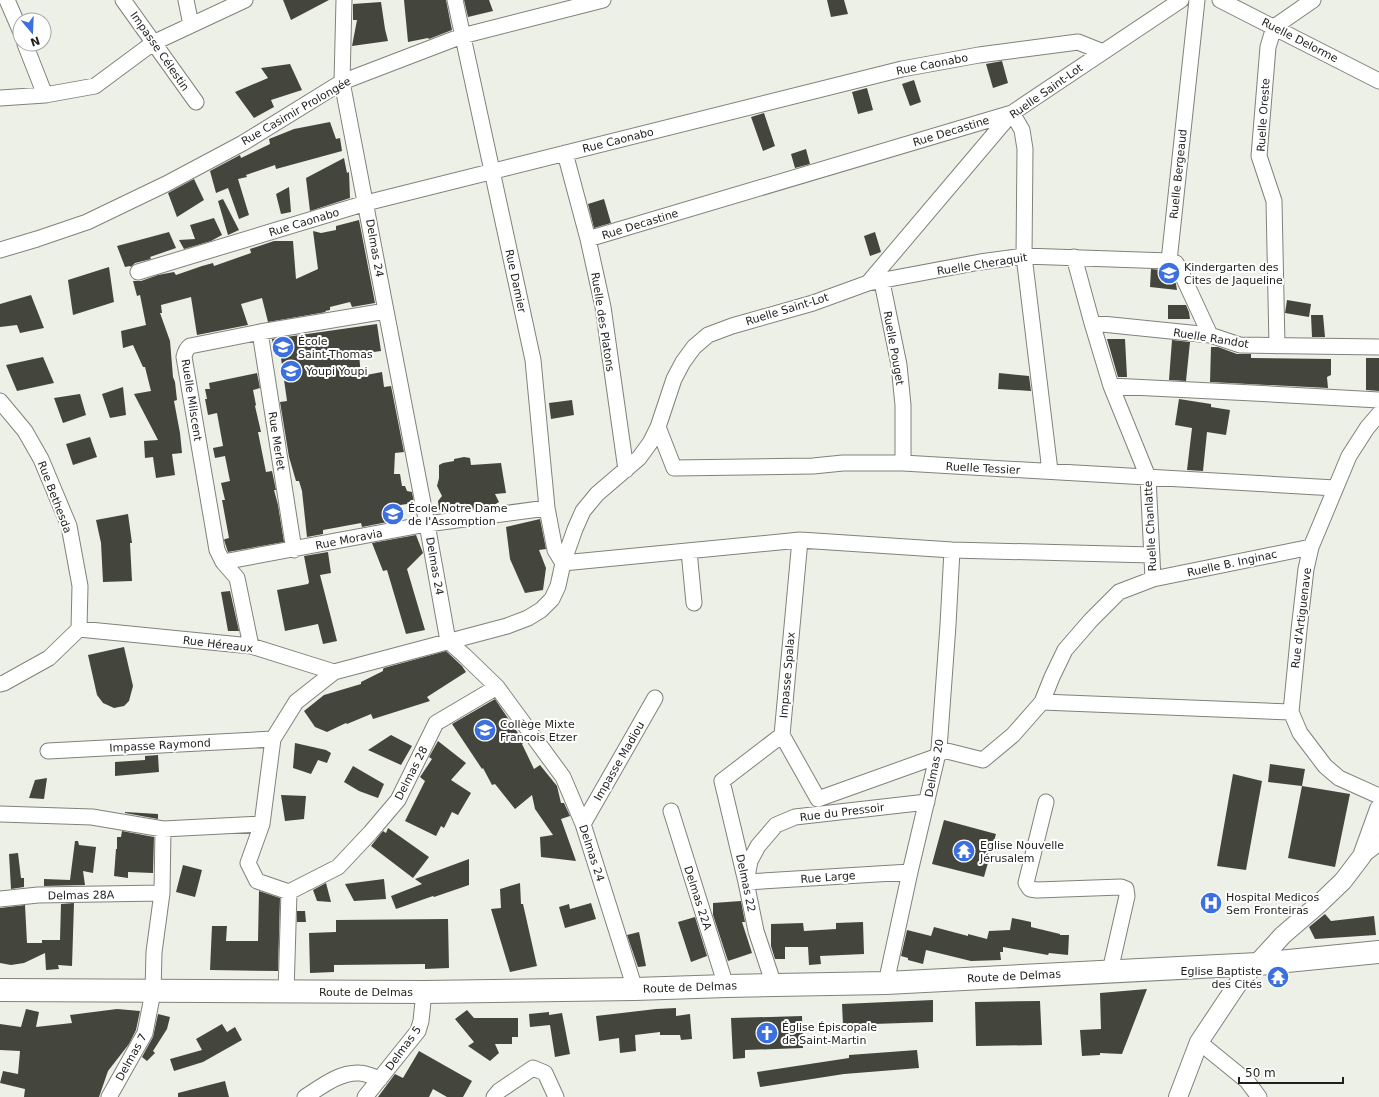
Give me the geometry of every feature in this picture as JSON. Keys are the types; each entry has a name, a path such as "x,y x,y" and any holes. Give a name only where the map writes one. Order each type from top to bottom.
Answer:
{"main road":[{"name":"Route de Delmas","path":"0,990 286,993 424,992 886,983 1258,964 1379,952"}],"street":[{"path":"7,0 12,12"},
{"name":"Impasse Célestin","path":"123,0 196,102"},
{"path":"186,0 191,25"},
{"path":"0,98 45,95 95,86 153,42 245,0"},
{"name":"Delmas 24","path":"344,0 342,82 448,641 497,687 563,777 583,824 635,989"},
{"name":"Rue Damier","path":"455,0 533,360 547,508 555,550 563,563"},
{"name":"Rue Casimir Prolongée","path":"0,250 37,240 87,222 166,184 243,143 342,82 462,36 603,0"},
{"name":"Ruelle Saint-Lot","path":"448,641 507,626 528,618 541,610 552,599 558,586 563,563 583,511 597,494 639,458 650,443 658,427 674,379 694,346 708,336 732,326 813,303 875,283 1012,113 1181,0"},
{"name":"Ruelle Bergeaud","path":"1169,261 1196,0"},
{"name":"Ruelle Delorme","path":"1220,0 1379,81"},
{"path":"1274,27 1313,0"},
{"name":"Ruelle Oreste","path":"1274,27 1268,47 1259,156 1274,201 1277,346"},
{"name":"Rue Caonabo","path":"138,272 366,203 902,69 979,54 1078,42 1103,52"},
{"path":"29,52 45,95"},
{"path":"1012,113 1022,130 1026,149 1024,256 1050,471"},
{"name":"Rue Decastine","path":"588,239 1012,113"},
{"name":"Ruelle des Platons","path":"565,154 588,239 603,307 626,470"},
{"name":"Ruelle Cheraquit","path":"875,283 980,262 1024,256 1169,261"},
{"name":"Ruelle Chanlatte","path":"938,753 983,760 1013,735 1042,702 1052,676 1065,650 1091,620 1119,592 1153,579 1148,477 1111,386 1074,257"},
{"path":"1169,261 1176,263 1179,268 1210,336"},
{"name":"Ruelle Pouget","path":"875,283 899,365 903,405 903,463"},
{"name":"Ruelle Milscent","path":"251,646 237,578 223,562 217,550 184,357 185,352 190,346 260,332 386,311"},
{"name":"Ruelle Randot","path":"1092,323 1210,336 1240,345 1379,347"},
{"name":"Rue Merlet","path":"260,332 294,550"},
{"path":"1111,386 1379,400"},
{"name":"Rue Bethesda","path":"0,401 25,431 38,454 69,526 80,586 79,629"},
{"name":"Rue d'Artiguenave","path":"1379,414 1367,428 1348,456 1311,547 1306,569 1291,712 1300,733 1325,766 1340,778 1379,796"},
{"name":"Ruelle Tessier","path":"658,427 674,468 812,466 843,463 903,463 1336,488"},
{"name":"Rue Moravia","path":"223,562 294,550 427,524 547,508"},
{"path":"563,563 800,540 952,550 1152,555"},
{"name":"Impasse Spalax","path":"782,735 800,540"},
{"name":"Ruelle B. Inginac","path":"1153,579 1311,547"},
{"name":"Delmas 20","path":"886,983 938,753 952,550"},
{"path":"689,551 694,603"},
{"path":"0,684 50,658 79,629"},
{"name":"Rue Héreaux","path":"79,629 251,646 334,672"},
{"path":"286,993 289,892 257,881 248,863 262,824 273,740 296,702 334,672 448,641"},
{"name":"Delmas 28","path":"289,892 338,867 370,833 398,800 436,722 497,687"},
{"name":"Impasse Madiou","path":"583,824 655,698"},
{"path":"1042,702 1291,712"},
{"path":"782,735 818,799 938,753"},
{"name":"Delmas 22","path":"774,985 756,931 722,781 782,735"},
{"name":"Impasse Raymond","path":"48,751 273,740"},
{"name":"Rue du Pressoir","path":"746,882 750,861 758,846 776,825 795,817 927,802"},
{"path":"1046,802 1026,884 1030,889 1037,890 1121,887 1126,889 1128,896 1110,971"},
{"path":"1362,856 1379,809"},
{"name":"Delmas 22A","path":"670,811 726,986"},
{"path":"0,814 92,817 163,829 262,824"},
{"path":"154,992 154,952 162,893 163,829"},
{"path":"1178,1097 1199,1042 1237,984 1258,964 1284,935 1319,904 1362,856 1379,843"},
{"name":"Rue Large","path":"746,882 910,872"},
{"name":"Delmas 28A","path":"0,899 38,895 162,893"},
{"name":"Delmas 7","path":"109,1097 145,1033 154,992"},
{"name":"Delmas 5","path":"365,1097 418,1031 421,1021 424,992"},
{"path":"1199,1042 1247,1082 1259,1097"},
{"path":"494,1097 499,1091 534,1068 545,1073 556,1097"},
{"path":"305,1097 337,1077 359,1073 380,1079"}],"building":[{"path":"283,0 329,0 291,20"},
{"path":"404,0 446,0 452,30 429,39 408,42"},
{"path":"464,0 489,0 493,11 468,17"},
{"path":"827,0 844,0 848,14 831,17"},
{"path":"381,2 388,41 352,46 357,20 353,20 353,4"},
{"path":"1002,61 1008,83 993,88 986,64"},
{"path":"290,64 302,90 271,100 274,107 254,118 235,92 268,78 261,68"},
{"path":"914,80 921,102 910,106 902,84"},
{"path":"867,88 873,110 858,114 852,92"},
{"path":"764,113 775,146 763,151 751,117"},
{"path":"330,122 336,139 340,138 342,151 276,169 275,165 246,175 247,177 238,179 249,215 239,219 228,188 216,193 210,171 240,155 241,158 270,144 269,139 294,129"},
{"path":"806,149 810,164 795,168 791,154"},
{"path":"344,158 347,173 349,172 350,198 310,211 306,178"},
{"path":"194,179 204,200 177,217 168,193"},
{"path":"289,187 291,212 281,214 276,194"},
{"path":"223,199 239,230 228,235 218,201"},
{"path":"604,199 611,223 594,228 588,204"},
{"path":"214,218 222,235 211,241 184,249 179,240 195,239 190,225"},
{"path":"359,220 375,303 352,307 350,302 330,307 330,310 325,311 326,312 268,322 262,298 241,304 248,325 197,335 191,297 161,305 162,313 160,313 170,341 173,377 177,400 174,401 182,453 172,454 175,475 156,478 153,457 145,458 144,441 158,440 134,394 151,391 145,367 143,367 133,345 123,348 121,331 146,325 140,295 137,296 133,281 141,281 158,275 174,272 176,275 213,263 214,266 251,253 250,249 274,241 293,241 296,279 318,269 313,231 321,233 336,230 336,226"},
{"path":"169,232 176,248 150,257 151,259 135,263 131,267 125,267 117,246"},
{"path":"875,232 881,252 870,256 864,236"},
{"path":"109,267 114,302 73,315 68,280"},
{"path":"1151,269 1170,271 1177,290 1150,287"},
{"path":"31,295 44,328 20,333 17,325 0,327 0,304"},
{"path":"1287,300 1311,304 1309,317 1285,313"},
{"path":"1168,305 1186,305 1190,319 1168,319"},
{"path":"1311,315 1323,315 1325,337 1312,337"},
{"path":"377,324 381,351 359,354 361,376 382,372 384,387 391,386 404,452 395,453 394,474 400,474 402,486 405,486 407,491 412,492 414,503 400,505 403,519 362,527 361,523 323,530 323,534 307,537 302,491 299,481 296,481 289,457 280,402 287,401 280,351 274,352 272,339"},
{"path":"1107,339 1125,339 1127,377 1118,377"},
{"path":"1172,340 1190,342 1186,381 1169,380"},
{"path":"1211,347 1218,347 1237,354 1251,354 1251,358 1331,359 1331,375 1327,377 1328,388 1210,382"},
{"path":"43,357 54,383 17,391 6,365"},
{"path":"1366,358 1379,358 1379,391 1366,390"},
{"path":"257,373 260,388 253,390 261,432 258,432 266,472 272,471 284,542 228,552 224,540 229,538 222,500 225,500 221,483 230,481 225,456 215,458 213,448 223,446 217,413 208,415 205,389 210,389 209,383"},
{"path":"999,373 1029,376 1031,391 998,389"},
{"path":"123,387 126,415 110,418 102,394"},
{"path":"80,394 86,415 63,423 54,398"},
{"path":"1179,399 1211,404 1211,407 1230,410 1226,435 1207,432 1203,471 1187,470 1192,428 1175,425"},
{"path":"572,400 574,415 551,419 549,403"},
{"path":"90,437 97,457 73,465 66,444"},
{"path":"464,457 470,458 471,465 501,463 506,493 495,494 499,502 492,506 478,506 478,508 442,513 439,509 438,501 442,496 437,486 439,478 439,465"},
{"path":"128,514 132,543 130,543 132,581 103,582 101,543 96,520"},
{"path":"540,519 546,549 539,550 546,568 543,590 525,593 510,559 506,527"},
{"path":"416,535 423,553 407,569 425,630 406,634 387,570 383,571 372,543"},
{"path":"328,552 331,573 320,575 337,641 323,644 318,624 285,631 277,590 308,584 309,582 304,556"},
{"path":"230,591 239,631 228,631 221,592"},
{"path":"124,647 133,686 129,701 124,706 114,708 103,703 97,695 88,655"},
{"path":"446,651 462,666 466,672 427,697 430,701 373,719 371,714 327,732 315,727 304,711 324,695 361,684 361,682 383,671 384,668"},
{"path":"495,699 524,742 522,744 534,769 540,765 557,786 561,803 564,803 570,816 561,819 576,861 541,857 540,837 553,835 535,809 532,795 515,809 495,784 492,785 483,768 482,769 452,724"},
{"path":"391,735 412,746 401,765 368,750"},
{"path":"438,741 466,763 451,780 471,793 458,815 452,812 444,828 441,826 436,836 405,821 425,781 420,777 432,759 429,757"},
{"path":"295,743 326,750 331,753 327,763 318,760 311,774 293,768"},
{"path":"158,755 159,772 115,776 115,762 145,760 145,756"},
{"path":"1270,764 1305,769 1302,786 1268,782"},
{"path":"353,766 384,784 378,798 359,791 344,782"},
{"path":"1233,774 1262,781 1246,870 1217,866"},
{"path":"47,778 44,799 29,798 35,780"},
{"path":"1302,786 1350,794 1335,867 1288,858"},
{"path":"281,795 306,796 304,819 285,821"},
{"path":"125,813 158,814 158,819"},
{"path":"944,820 996,834 984,877 932,864"},
{"path":"388,828 429,857 413,878 371,846 383,831 386,833"},
{"path":"122,831 154,837 153,873 128,872 128,878 114,876 117,837 121,837"},
{"path":"75,841 78,841 79,845 96,847 93,873 83,871 85,885 44,886 44,879 70,880"},
{"path":"18,853 21,878 24,878 24,887 11,889 9,854"},
{"path":"469,859 469,885 396,909 391,896 422,884 415,879"},
{"path":"183,865 202,870 195,897 176,892"},
{"path":"384,879 386,899 354,901 345,884"},
{"path":"326,883 331,902 317,901 313,890"},
{"path":"520,883 521,904 523,904 537,966 510,972 491,909 501,908 500,889"},
{"path":"259,891 280,898 278,971 210,970 212,926 227,926 226,941 258,941"},
{"path":"741,901 745,922 742,922 752,953 728,961 713,915 713,903"},
{"path":"74,903 72,966 58,965 59,969 46,970 45,953 24,963 11,965 0,963 0,908 25,905 27,943 42,943 42,940 60,940 61,904"},
{"path":"591,903 596,919 565,928 559,907 569,904 570,909"},
{"path":"297,911 305,911 306,922 297,922"},
{"path":"1325,914 1331,921 1374,916 1376,935 1315,939 1309,927"},
{"path":"695,917 707,956 691,962 678,922"},
{"path":"1012,918 1031,922 1031,927 1060,935 1069,935 1068,955 1049,953 1048,955 1003,947 1003,952 1000,952 1001,960 971,961 926,950 923,964 908,960 908,958 901,956 907,930 931,936 934,927 968,936 968,934 987,939 989,931 1010,930"},
{"path":"448,919 449,968 425,969 425,964 334,965 334,972 310,973 309,933 336,932 336,920"},
{"path":"863,922 864,954 820,956 821,964 809,965 808,947 785,947 785,959 775,959 771,946 771,924 803,923 804,931 836,929 836,923"},
{"path":"639,932 646,966 638,967 627,935"},
{"path":"1147,989 1122,1054 1100,1053 1100,1055 1082,1056 1080,1030 1101,1029 1100,993"},
{"path":"933,1000 933,1022 843,1025 842,1004"},
{"path":"1040,1001 1042,1045 976,1046 975,1002"},
{"path":"676,1008 676,1016 690,1014 692,1039 681,1040 680,1035 660,1035 660,1032 635,1035 636,1051 620,1053 619,1038 599,1041 596,1016"},
{"path":"26,1009 39,1012 36,1027 72,1023 70,1015 117,1009 140,1011 136,1030 129,1044 108,1071 99,1097 24,1097 25,1089 0,1083 3,1071 18,1074 20,1051 0,1050 0,1024 21,1027"},
{"path":"467,1010 474,1018 518,1018 518,1037 512,1037 512,1044 495,1044 499,1053 490,1061 468,1046 474,1042 455,1019"},
{"path":"549,1012 549,1015 562,1013 570,1054 555,1057 550,1025 530,1027 529,1014"},
{"path":"158,1014 170,1017 167,1029 153,1051 155,1053 147,1061 142,1057 153,1037"},
{"name":"Église Épiscopale de Saint-Martin","path":"802,1016 803,1048 745,1050 745,1058 733,1059 731,1018"},
{"path":"222,1024 227,1032 235,1027 242,1040 203,1062 174,1071 170,1059 202,1050 196,1039"},
{"path":"917,1050 919,1068 844,1074 760,1087 757,1072 849,1058 849,1055"},
{"path":"419,1051 472,1081 463,1097 447,1097 433,1089 429,1097 378,1097 395,1074 403,1078"},
{"path":"225,1081 229,1097 178,1097 178,1093"}],"place":[{"name":"Kindergarten des Cites de Jaqueline","path":"1169,273"},
{"name":"École Saint-Thomas","path":"283,347"},
{"name":"Youpi Youpi","path":"291,371"},
{"name":"École Notre Dame de l'Assomption","path":"393,514"},
{"name":"Collège Mixte Francois Etzer","path":"485,730"},
{"name":"Eglise Nouvelle Jérusalem","path":"964,851"},
{"name":"Hospital Medicos Sem Fronteiras","path":"1211,903"},
{"name":"Eglise Baptiste des Cités","path":"1278,977"},
{"name":"Église Épiscopale de Saint-Martin","path":"767,1033"}]}
